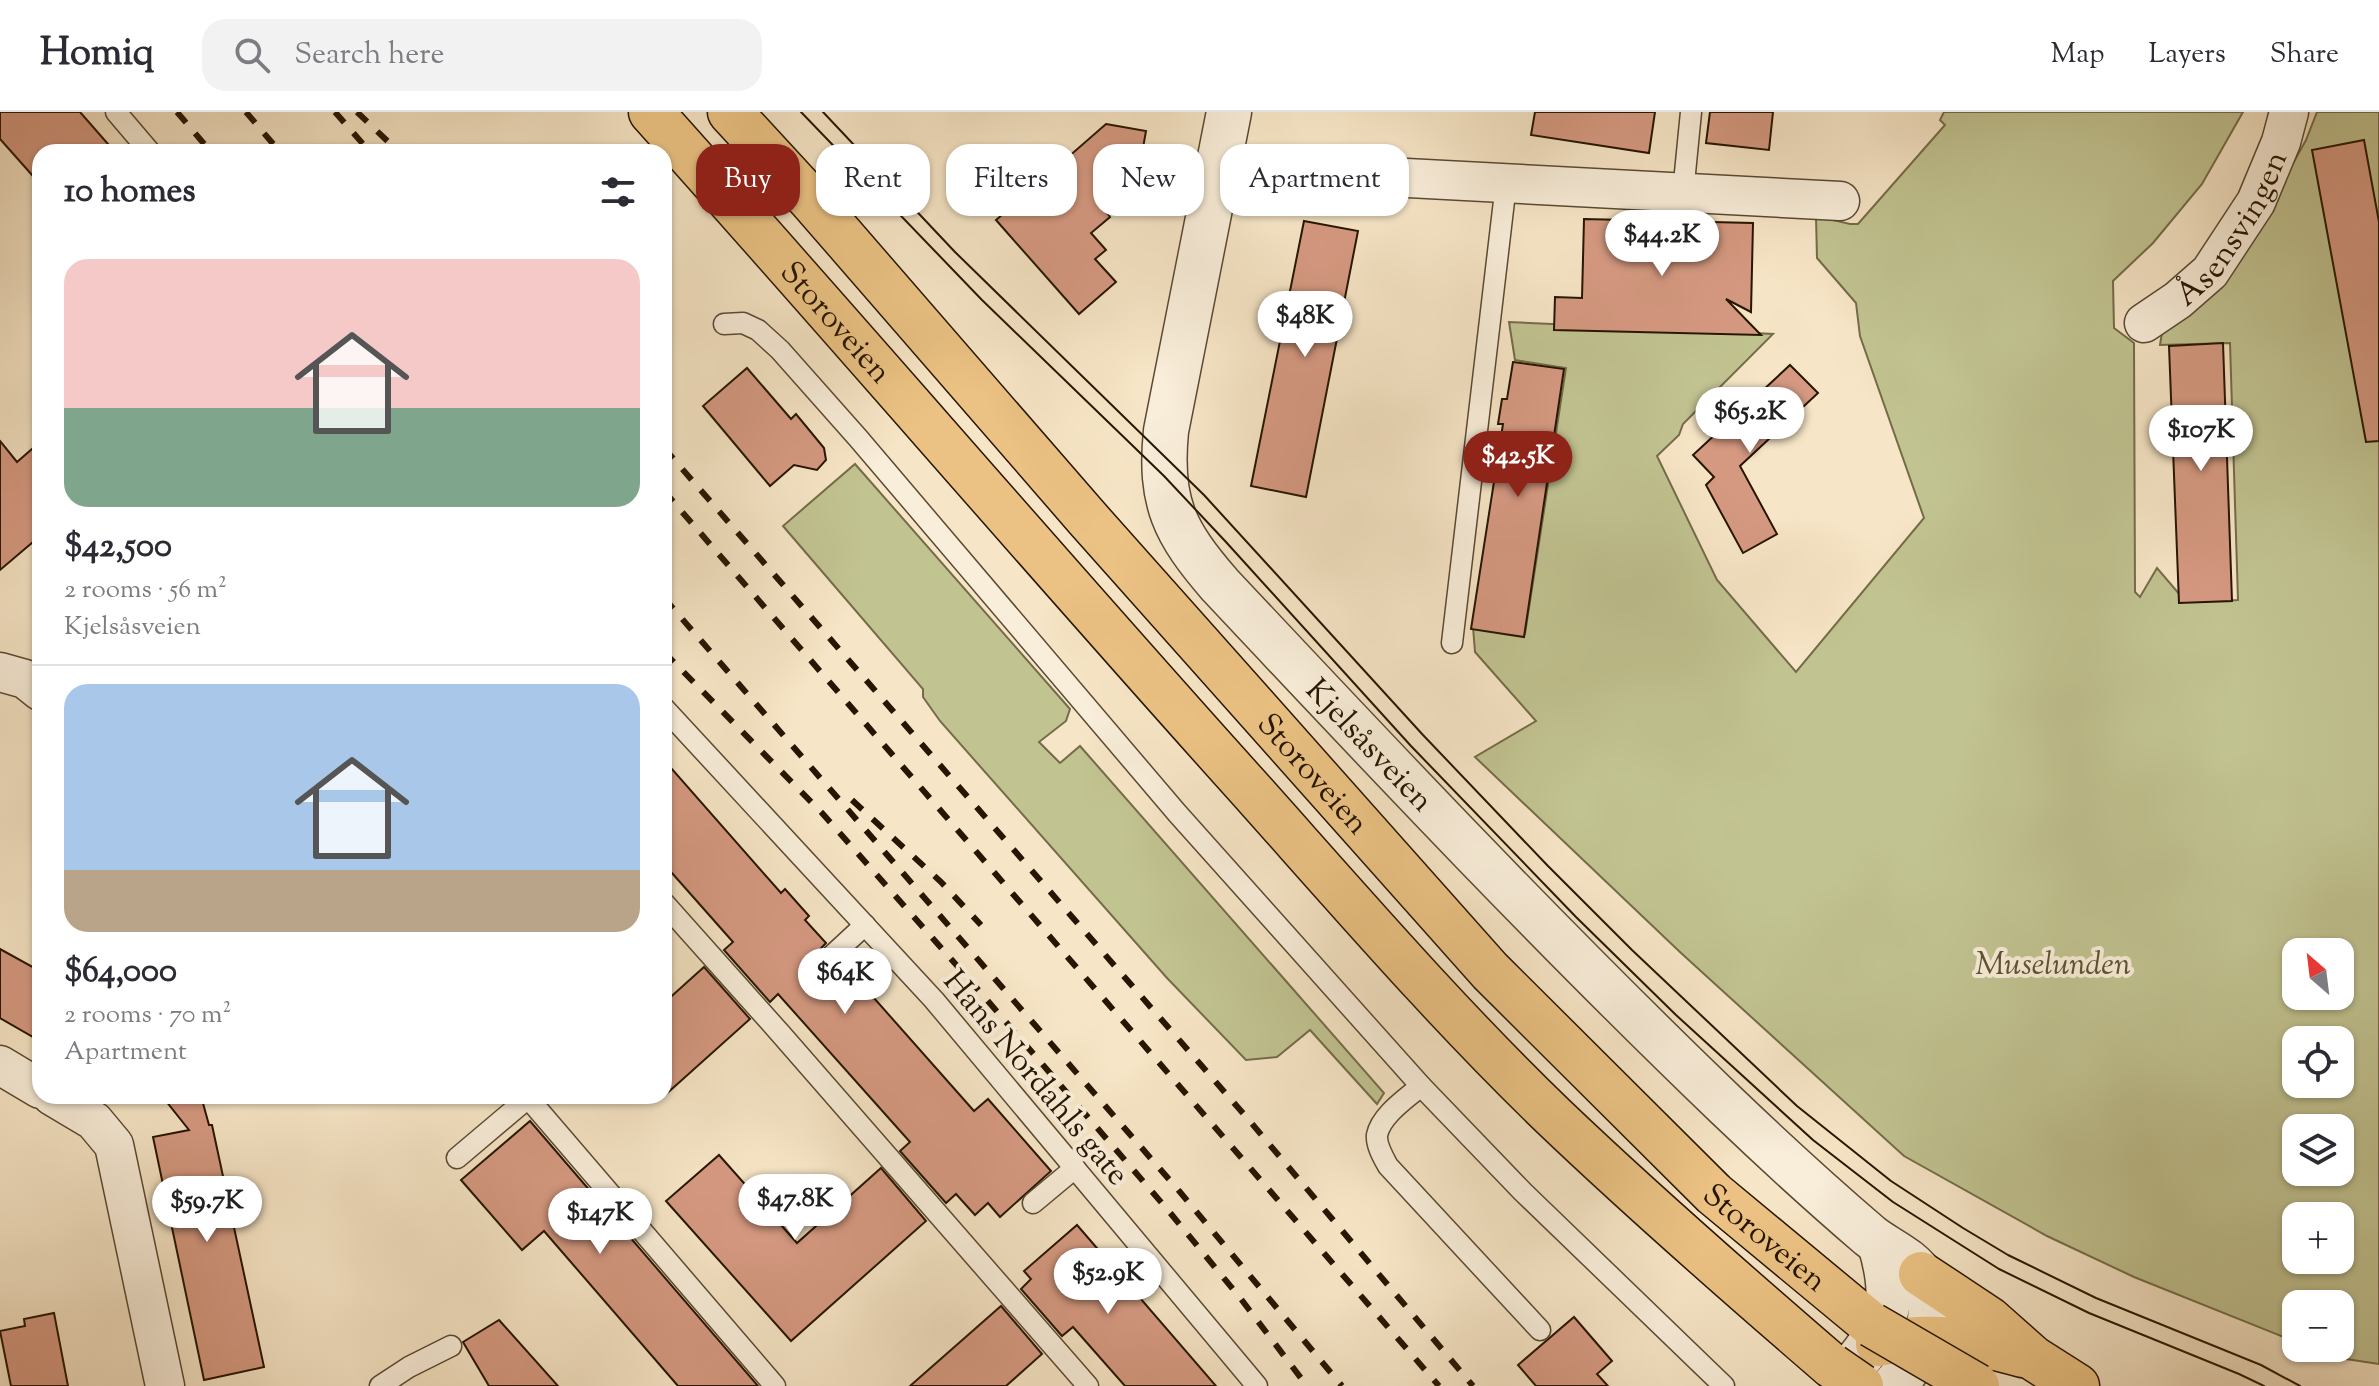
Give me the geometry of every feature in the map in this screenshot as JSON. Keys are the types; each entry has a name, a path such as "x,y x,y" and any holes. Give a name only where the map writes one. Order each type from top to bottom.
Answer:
{"highway":[{"name":"Storoveien","path":"651,112 1162,692 1448,1009 1553,1116 1683,1238 1854,1366 1947,1386"},
{"name":"Storoveien","path":"730,112 1490,971 1714,1194 1854,1366"},
{"path":"1921,1274 1989,1319 2033,1358 2077,1386"},
{"path":"1854,1366 1900,1340 1926,1338 1979,1342 2033,1358"},
{"path":"1854,1366 1977,1386"}],"street":[{"name":"Kjelsåsveien","path":"1229,112 1166,431 1166,494 1180,531 1220,585 1452,832 1668,1049 1752,1130 1880,1244 1921,1274"},
{"name":"Åsensvingen","path":"2144,323 2178,300 2210,272 2256,202 2281,142 2289,112"},
{"path":"1219,168 1840,201"},
{"path":"0,672 25,679 32,685"},
{"path":"0,1065 32,1084"},
{"path":"65,1104 94,1121 114,1145 165,1386"},
{"path":"1854,1366 1886,1316 1890,1299 1888,1269 1880,1244"},
{"path":"1894,1386 1907,1371 1926,1338 1931,1307 1921,1274"}],"lane":[{"path":"116,112 143,144"},
{"path":"1683,193 1691,112"},
{"path":"1452,643 1506,184"},
{"name":"Storoveien","path":"724,324 743,323 758,330 780,350 1167,801 1421,1086 1523,1192 1724,1386"},
{"name":"Hans Nordahls gate","path":"672,717 934,1000 1257,1386"},
{"path":"672,912 1088,1386"},
{"path":"824,963 865,925"},
{"path":"1421,1086 1384,1121 1377,1136 1381,1153 1388,1166 1540,1330"},
{"path":"457,1158 521,1104"},
{"path":"533,1104 775,1386"},
{"path":"1033,1203 1075,1168"},
{"path":"380,1386 451,1346"}],"green space":[{"name":"Muselunden","path":"1944,112 2243,112 2202,184 2153,243 2113,281 2114,328 2134,343 2135,592 2140,597 2157,568 2186,602 2238,600 2230,343 2160,345 2163,326 2251,239 2306,140 2317,112 2379,112 2379,1364 2354,1360 2354,1290 2282,1290 2282,1336 2134,1277 2047,1236 1904,1156 1681,953 1475,757 1536,721 1475,652 1473,627 1525,634 1566,368 1515,360 1509,322 1773,334 1683,424 1679,435 1657,456 1717,580 1796,672 1924,518 1860,336 1856,303 1817,258 1816,216 1858,224 1945,125 1940,120"},
{"path":"855,464 1070,709 1066,721 1039,742 1060,763 1080,746 1384,1093 1377,1104 1310,1030 1277,1057 1246,1060 1167,978 940,721 923,697 923,689 783,526"}],"building":[{"path":"0,112 80,112 108,144 32,144 32,175 0,139"},
{"path":"1535,112 1655,112 1649,153 1531,135"},
{"path":"1710,112 1773,112 1769,150 1706,143"},
{"path":"1106,124 1146,131 1144,144 1093,144 1093,216 1110,217 1091,233 1106,250 1095,259 1116,282 1079,314 996,220 1001,216 1077,216 1077,149"},
{"path":"2364,140 2379,222 2379,441 2366,442 2312,150"},
{"path":"1584,219 1753,223 1751,312 1726,299 1761,335 1554,330 1555,297 1582,298"},
{"path":"1304,221 1358,231 1306,497 1251,486"},
{"path":"2223,343 2232,601 2179,603 2169,346"},
{"path":"1513,362 1564,369 1524,637 1471,629 1503,424 1498,424 1502,399 1507,399"},
{"path":"1790,365 1818,393 1740,466 1777,534 1743,553 1706,485 1714,477 1693,455"},
{"path":"747,368 791,419 796,414 824,448 826,460 817,470 794,465 770,486 703,406"},
{"path":"0,441 17,462 32,449 32,543 0,570"},
{"path":"672,769 781,893 785,889 809,916 805,920 826,943 812,958 815,972 821,976 828,975 843,963 974,1111 988,1099 1051,1171 1000,1217 988,1203 975,1215 956,1194 946,1203 900,1151 910,1142 778,994 770,1002 724,950 733,942 672,873"},
{"path":"0,949 32,967 32,1036 0,1018"},
{"path":"704,967 750,1019 672,1089 672,996"},
{"path":"168,1104 203,1104 209,1125 212,1125 264,1367 204,1380 153,1137 189,1130"},
{"path":"530,1121 758,1386 678,1386 544,1231 522,1250 461,1180"},
{"path":"719,1155 797,1243 881,1168 926,1221 791,1341 666,1201"},
{"path":"1077,1225 1216,1386 1125,1386 1073,1327 1062,1336 1021,1289 1031,1279 1024,1271"},
{"path":"1001,1306 1042,1354 1006,1386 910,1386"},
{"path":"54,1313 68,1386 11,1386 0,1331 25,1326 24,1319"},
{"path":"1574,1317 1612,1361 1597,1374 1608,1386 1536,1386 1518,1365"},
{"path":"499,1320 558,1386 489,1386 463,1342"}],"tram line":[{"path":"801,112 982,300 1164,476 1411,746 1576,917 1676,1015 1813,1140 1893,1202 1999,1269 2089,1313 2264,1386"},
{"path":"823,112 955,252 1204,495 1423,735 1548,866 1797,1106 1891,1181 2008,1255 2096,1298 2261,1365 2300,1386"}],"railway":[{"path":"177,112 204,144"},
{"path":"246,112 273,144"},
{"path":"335,112 363,144"},
{"path":"357,112 391,144"},
{"path":"672,457 1248,1119 1473,1386"},
{"path":"672,500 1439,1386"},
{"path":"672,607 1180,1192 1342,1386"},
{"path":"672,660 822,813 975,986 1167,1209 1307,1386"},
{"path":"852,800 941,882 981,925"}]}
